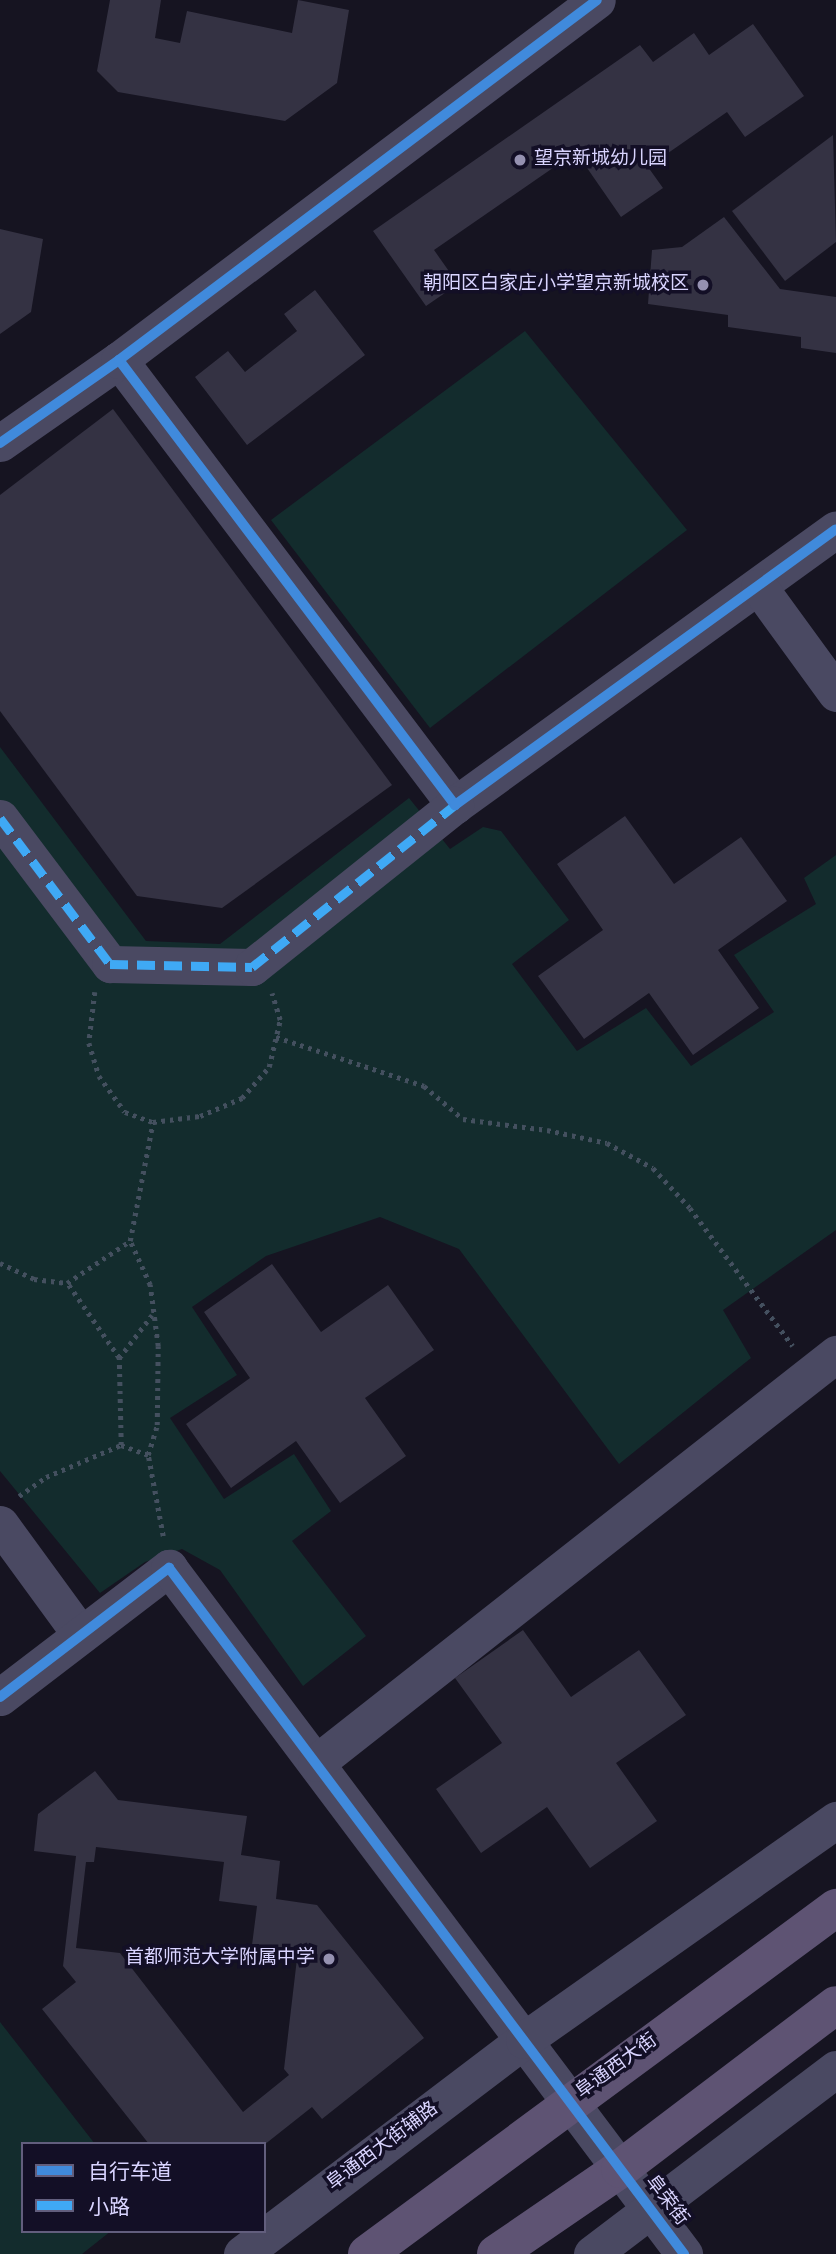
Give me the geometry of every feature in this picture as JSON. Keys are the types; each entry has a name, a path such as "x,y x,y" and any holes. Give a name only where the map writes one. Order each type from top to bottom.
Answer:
{"main road":[{"name":"阜通西大街","path":"367,2254 836,1908"},
{"path":"496,2254 620,2169 836,2006"}],"street":[{"path":"0,443 119,360 597,0"},
{"path":"119,360 455,805"},
{"path":"0,818 110,964 252,967 455,805 836,529"},
{"path":"759,587 836,693"},
{"path":"316,1763 824,1363"},
{"path":"5,1513 80,1635"},
{"path":"0,1697 169,1568"},
{"name":"阜荣街","path":"169,1568 684,2254"},
{"name":"阜通西大街辅路","path":"242,2254 524,2040 836,1820"},
{"path":"592,2254 836,2069"}],"path":[{"path":"110,964 94,994 89,1043 99,1076 125,1112 153,1122 200,1116 242,1098 269,1067 280,1020 270,988 252,967"},
{"path":"276,1037 424,1086 463,1119 547,1130 607,1143 653,1168 824,1363"},
{"path":"153,1122 130,1241 150,1285 158,1346 157,1425 148,1455 169,1568"},
{"path":"0,1263 34,1279 67,1283 130,1241"},
{"path":"67,1283 119,1358 121,1445"},
{"path":"119,1358 152,1315"},
{"path":"5,1513 46,1477 121,1445 148,1455"}],"green space":[{"path":"525,331 687,530 430,728 271,520"},
{"path":"0,747 146,941 220,944 409,798 450,849 483,827 501,831 569,920 512,964 577,1051 646,1008 691,1066 774,1012 734,955 816,904 804,878 836,855 836,1230 723,1310 751,1358 619,1464 459,1249 380,1217 266,1256 192,1307 237,1375 170,1418 224,1499 294,1454 331,1511 292,1541 366,1636 303,1686 220,1570 182,1549 145,1562 100,1593 0,1471"},
{"path":"0,2022 93,2142 21,2142 21,2233 108,2233 82,2254 0,2254"}],"building":[{"path":"110,0 161,0 155,38 180,43 187,11 292,33 298,0 349,10 337,83 285,121 118,92 97,71"},
{"name":"望京新城幼儿园","path":"753,24 804,96 745,137 727,112 648,167 663,188 621,217 576,152 434,250 458,284 426,306 373,231 640,45 653,62 694,33 709,55"},
{"path":"833,135 836,242 785,281 732,211"},
{"path":"724,217 780,289 836,297 836,353 801,348 801,337 728,327 728,315 648,304 652,250 682,247"},
{"path":"0,229 43,239 31,312 0,334"},
{"path":"315,290 365,355 247,445 195,377 228,351 245,372 297,331 284,314"},
{"path":"113,409 392,785 222,908 137,896 0,711 0,495"},
{"path":"625,816 674,884 741,837 787,901 718,950 759,1008 693,1055 649,993 584,1039 538,976 603,930 557,864"},
{"path":"272,1264 321,1332 388,1285 434,1350 365,1398 406,1456 340,1503 296,1441 231,1488 186,1424 250,1378 204,1312"},
{"path":"523,1630 571,1697 639,1650 686,1715 616,1763 657,1821 590,1868 547,1807 481,1853 436,1789 502,1743 455,1678"},
{"name":"首都师范大学附属中学","path":"95,1771 118,1800 247,1816 241,1855 280,1861 276,1899 317,1905 424,2038 322,2119 312,2107 266,2143 147,2142 42,2009 76,1982 63,1966 76,1856 34,1851 38,1814","holes":["96,1847 224,1862 219,1901 257,1906 252,1945 298,1950 284,2069 289,2075 243,2112 120,1953 76,1948 86,1862 94,1862"]}],"marked path":[{"path":"0,818 110,964 252,967 455,805"}],"cycle path":[{"path":"0,443 119,360 597,0"},
{"path":"119,360 455,805 836,529"},
{"path":"0,1697 169,1568 684,2254"}],"place":[{"name":"望京新城幼儿园","path":"520,160"},
{"name":"朝阳区白家庄小学望京新城校区","path":"703,285"},
{"name":"首都师范大学附属中学","path":"329,1959"}]}
